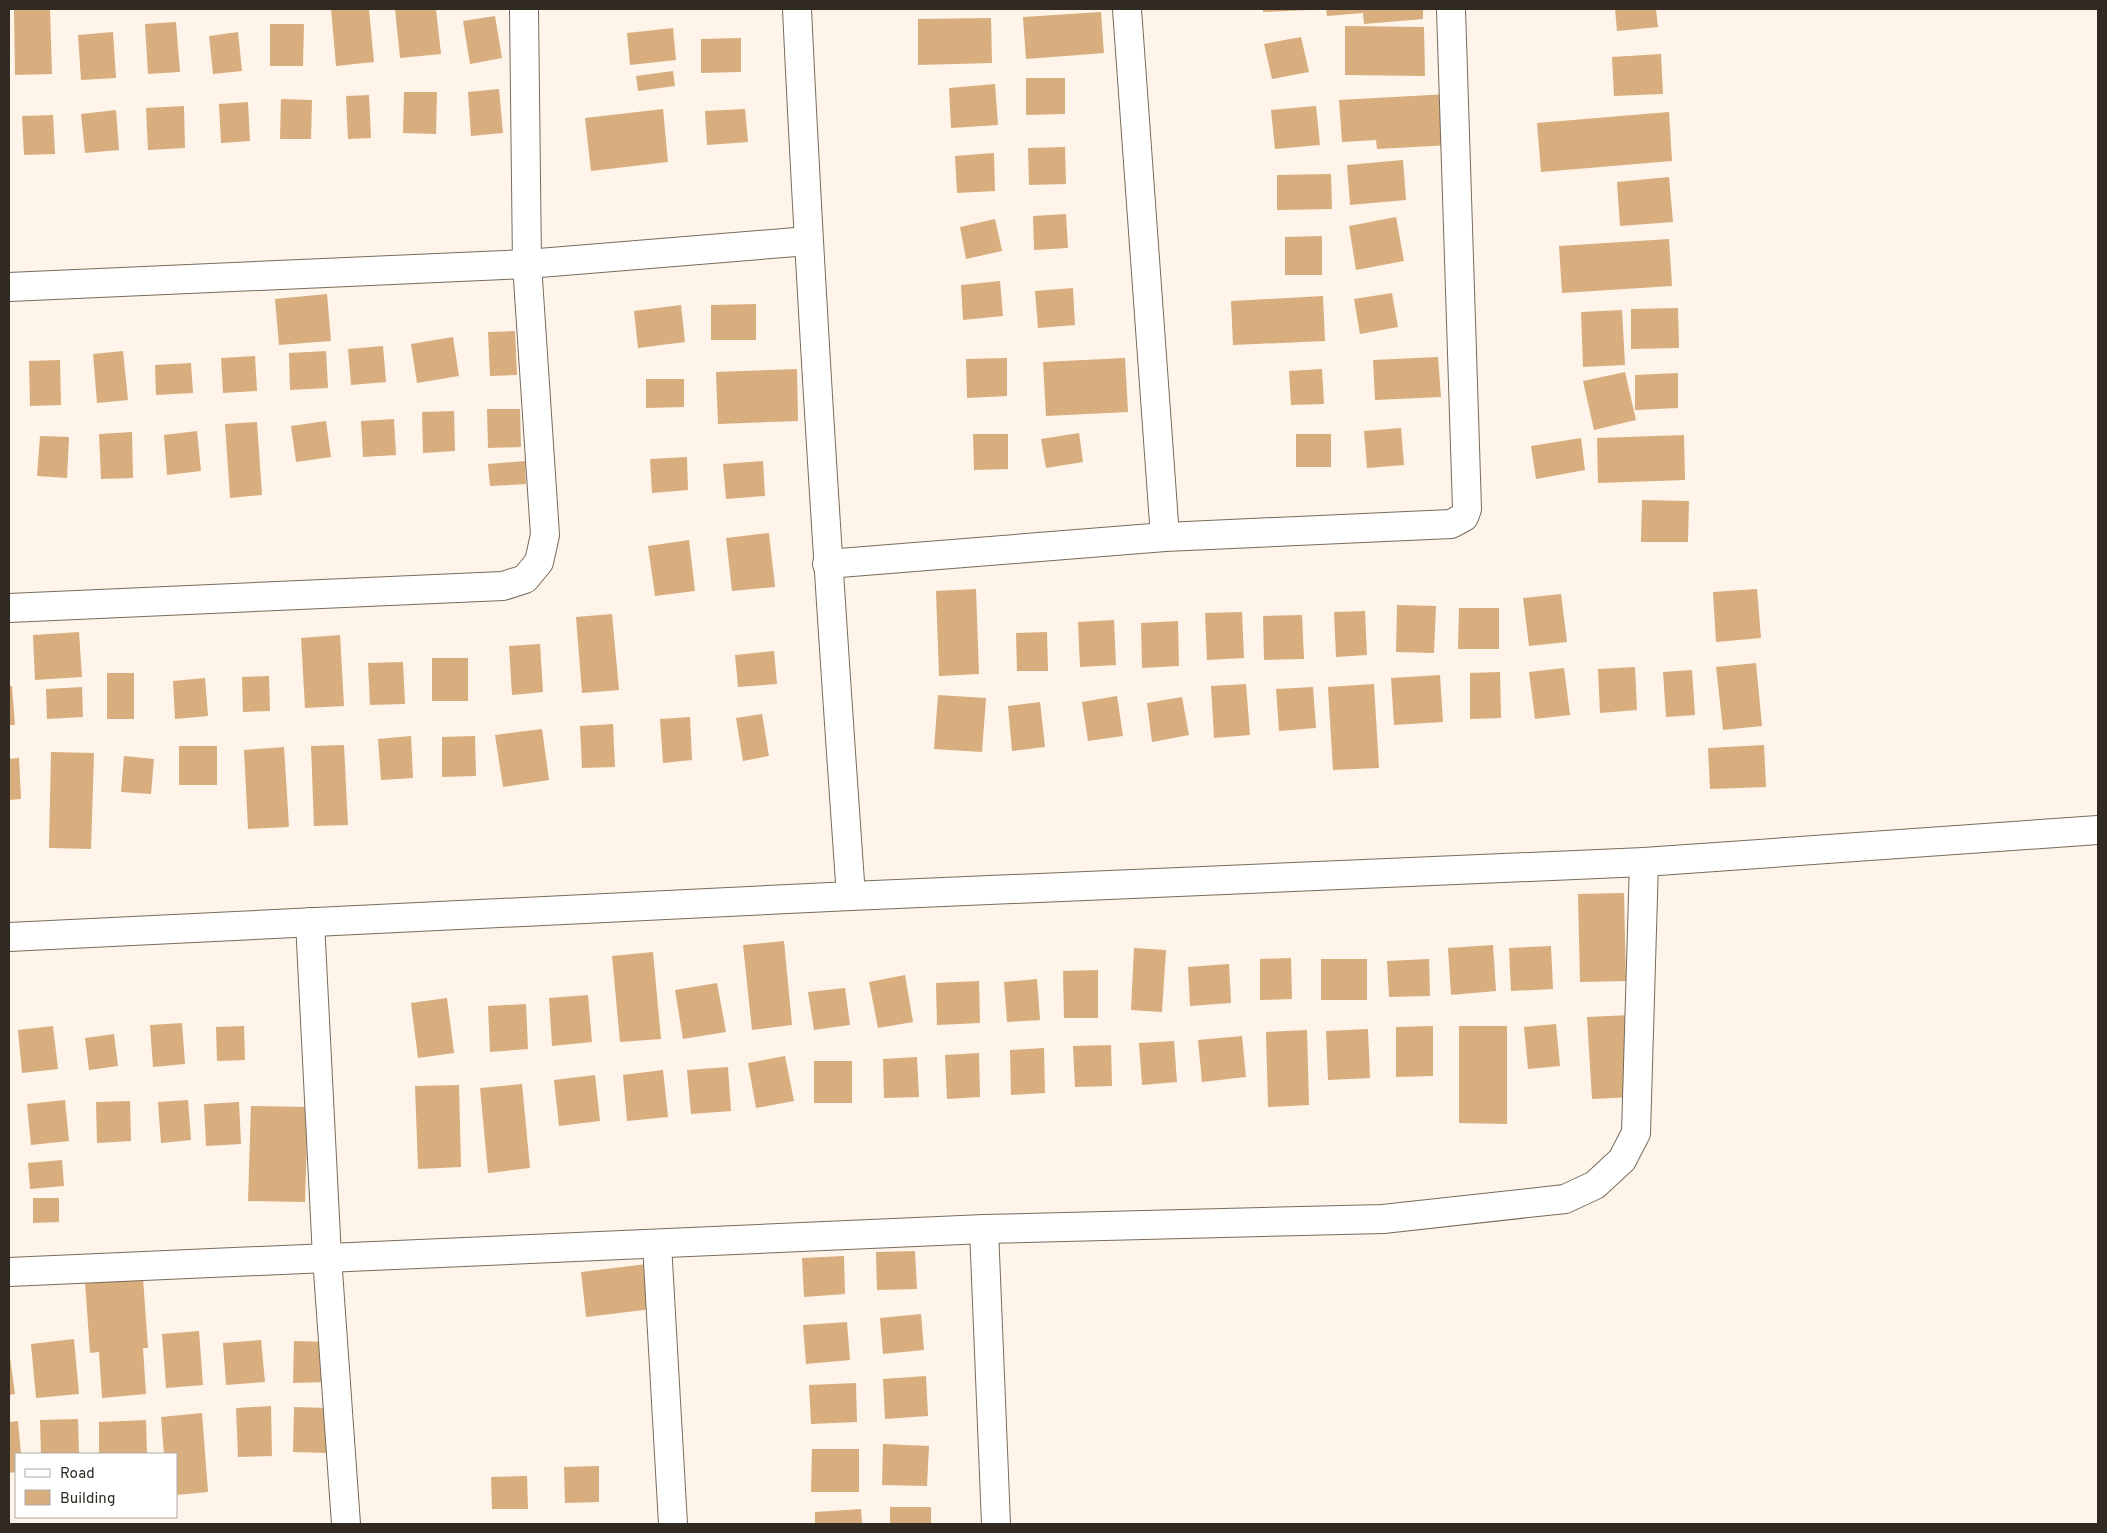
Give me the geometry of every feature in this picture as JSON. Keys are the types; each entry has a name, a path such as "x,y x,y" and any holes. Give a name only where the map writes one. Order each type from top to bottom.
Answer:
{"street":[{"path":"9,608 503,586 525,579 540,562 545,535 526,264 524,9"},
{"path":"797,9 808,241 827,564 851,896"},
{"path":"1127,9 1165,537"},
{"path":"827,564 1165,537 1451,524 1464,517 1467,509 1451,9"},
{"path":"9,287 526,264 808,241"},
{"path":"9,937 851,896 1644,862 2098,830"},
{"path":"9,1272 984,1229 1383,1219 1565,1199 1595,1185 1622,1160 1636,1133 1644,862"},
{"path":"310,922 327,1257 346,1524"},
{"path":"984,1229 996,1524"},
{"path":"657,1244 673,1524"}],"building":[{"path":"14,9 50,9 52,74 15,75"},
{"path":"331,9 369,9 374,62 336,66"},
{"path":"395,9 436,9 441,54 400,58"},
{"path":"1263,9 1311,9 1311,10 1263,12"},
{"path":"1326,9 1423,9 1423,19 1364,24 1363,13 1327,16"},
{"path":"1615,9 1656,9 1658,27 1617,31"},
{"path":"1101,12 1104,53 1026,59 1023,17"},
{"path":"495,16 502,58 470,64 463,21"},
{"path":"991,18 992,63 918,65 918,19"},
{"path":"176,22 180,72 148,74 145,24"},
{"path":"270,24 304,24 303,66 270,66"},
{"path":"1345,26 1424,27 1425,76 1345,75"},
{"path":"673,28 676,60 630,65 627,33"},
{"path":"113,32 116,78 81,80 78,35"},
{"path":"238,32 242,71 213,74 209,36"},
{"path":"1301,37 1309,72 1272,79 1264,44"},
{"path":"741,38 741,72 701,73 701,39"},
{"path":"1661,54 1663,94 1614,96 1612,57"},
{"path":"673,71 675,86 638,91 636,76"},
{"path":"1026,78 1065,78 1065,114 1026,115"},
{"path":"995,84 998,125 951,128 949,88"},
{"path":"499,89 503,133 471,136 468,92"},
{"path":"404,92 437,92 436,134 403,133"},
{"path":"1448,94 1451,145 1377,149 1376,140 1342,142 1339,100"},
{"path":"369,95 371,138 348,139 346,96"},
{"path":"281,99 312,100 311,139 280,139"},
{"path":"248,102 250,141 221,143 219,104"},
{"path":"184,106 185,148 148,150 146,108"},
{"path":"1316,106 1320,145 1275,149 1271,110"},
{"path":"663,109 668,162 591,171 585,118"},
{"path":"745,109 748,142 707,145 705,111"},
{"path":"116,110 119,150 85,153 81,114"},
{"path":"1669,112 1672,161 1541,172 1537,123"},
{"path":"53,115 55,154 24,155 22,116"},
{"path":"1065,147 1066,184 1029,185 1028,148"},
{"path":"994,153 995,191 957,193 955,156"},
{"path":"1403,160 1406,200 1350,205 1347,165"},
{"path":"1331,174 1332,209 1277,210 1277,175"},
{"path":"1669,177 1673,222 1620,226 1617,182"},
{"path":"1066,214 1068,248 1034,250 1033,216"},
{"path":"1396,217 1404,261 1356,270 1349,226"},
{"path":"995,219 1002,251 966,259 960,227"},
{"path":"1322,236 1322,275 1285,275 1285,237"},
{"path":"1669,239 1672,286 1562,293 1559,246"},
{"path":"1000,281 1003,316 963,320 961,285"},
{"path":"1073,288 1075,325 1038,328 1035,291"},
{"path":"1392,293 1398,327 1360,334 1354,299"},
{"path":"327,294 331,341 279,345 275,299"},
{"path":"1323,296 1325,341 1233,345 1231,301"},
{"path":"756,304 756,340 711,340 711,305"},
{"path":"681,305 685,342 638,348 634,311"},
{"path":"1678,308 1679,348 1631,349 1631,309"},
{"path":"1622,310 1625,365 1583,367 1581,312"},
{"path":"515,331 517,375 490,376 488,332"},
{"path":"453,337 459,376 417,383 411,344"},
{"path":"383,346 386,382 351,385 348,349"},
{"path":"123,351 128,400 97,403 93,354"},
{"path":"326,351 328,388 290,390 289,353"},
{"path":"255,356 257,391 223,393 221,358"},
{"path":"1438,357 1441,397 1375,400 1373,360"},
{"path":"1007,358 1007,396 967,398 966,359"},
{"path":"1125,358 1128,412 1046,416 1043,362"},
{"path":"60,360 61,405 30,406 29,361"},
{"path":"191,363 193,393 156,395 155,365"},
{"path":"797,369 798,421 718,424 716,372"},
{"path":"1322,369 1324,404 1291,405 1289,371"},
{"path":"1625,372 1636,420 1594,430 1583,381"},
{"path":"1678,373 1678,408 1635,410 1635,375"},
{"path":"646,379 684,379 684,407 646,408"},
{"path":"487,409 520,409 521,447 488,448"},
{"path":"454,411 455,451 423,453 422,412"},
{"path":"394,419 396,455 363,457 361,421"},
{"path":"326,421 331,457 296,462 291,426"},
{"path":"257,422 262,495 230,498 225,424"},
{"path":"1401,428 1404,465 1367,468 1364,431"},
{"path":"197,431 201,471 167,475 164,435"},
{"path":"132,432 133,478 101,479 99,434"},
{"path":"1079,433 1083,462 1046,468 1041,439"},
{"path":"973,434 1008,434 1008,469 974,470"},
{"path":"1296,434 1331,434 1331,467 1296,467"},
{"path":"1684,435 1685,480 1598,483 1597,438"},
{"path":"40,436 69,437 67,478 37,476"},
{"path":"1581,438 1585,470 1536,479 1531,446"},
{"path":"687,457 688,490 652,493 650,459"},
{"path":"525,461 526,484 490,486 488,464"},
{"path":"763,461 765,496 726,499 723,464"},
{"path":"1642,500 1689,501 1688,542 1641,542"},
{"path":"769,533 775,587 732,591 726,538"},
{"path":"689,540 695,591 655,596 648,546"},
{"path":"976,589 979,674 939,676 936,591"},
{"path":"1757,589 1761,638 1716,642 1713,592"},
{"path":"1561,594 1567,642 1529,646 1523,598"},
{"path":"1397,605 1436,606 1434,653 1396,652"},
{"path":"1459,608 1499,608 1499,649 1458,649"},
{"path":"1365,611 1367,655 1336,657 1334,612"},
{"path":"1242,612 1244,658 1207,660 1205,613"},
{"path":"612,614 619,690 582,693 576,617"},
{"path":"1302,615 1304,659 1264,660 1263,616"},
{"path":"1114,620 1116,665 1080,667 1078,622"},
{"path":"1178,621 1179,666 1142,668 1141,623"},
{"path":"79,632 82,677 35,680 33,635"},
{"path":"1047,632 1048,671 1017,671 1016,633"},
{"path":"340,635 344,706 305,708 301,638"},
{"path":"540,644 543,692 512,695 509,646"},
{"path":"774,651 777,684 738,687 735,655"},
{"path":"432,658 468,658 468,701 432,701"},
{"path":"403,662 405,704 370,705 368,663"},
{"path":"1756,663 1762,726 1723,730 1716,667"},
{"path":"1635,667 1637,710 1600,713 1598,669"},
{"path":"1564,668 1570,715 1535,719 1529,672"},
{"path":"1692,670 1695,715 1666,717 1663,672"},
{"path":"1500,672 1501,718 1470,719 1470,673"},
{"path":"107,673 134,673 134,719 107,719"},
{"path":"1440,675 1443,722 1394,725 1391,678"},
{"path":"269,676 270,711 243,712 242,677"},
{"path":"205,678 208,716 175,719 173,681"},
{"path":"1246,684 1250,735 1214,738 1211,686"},
{"path":"1374,684 1379,768 1333,770 1328,687"},
{"path":"9,686 12,686 15,725 9,725"},
{"path":"82,687 83,717 47,719 46,689"},
{"path":"1313,687 1316,728 1279,731 1276,689"},
{"path":"938,695 986,698 982,752 934,749"},
{"path":"1117,696 1123,736 1088,741 1082,702"},
{"path":"1182,697 1189,735 1152,742 1147,703"},
{"path":"1040,702 1045,747 1012,751 1008,706"},
{"path":"762,714 769,756 743,761 736,718"},
{"path":"690,717 692,760 663,763 660,719"},
{"path":"613,724 615,767 582,768 580,726"},
{"path":"542,729 549,780 503,787 495,735"},
{"path":"411,736 413,778 381,780 378,739"},
{"path":"475,736 476,776 442,777 442,737"},
{"path":"344,745 348,825 314,826 311,746"},
{"path":"1764,745 1766,787 1710,789 1708,748"},
{"path":"179,746 217,746 217,785 179,785"},
{"path":"284,747 289,827 248,829 244,750"},
{"path":"51,752 94,753 91,849 49,848"},
{"path":"124,756 154,759 151,794 121,792"},
{"path":"19,758 21,799 9,800 9,759"},
{"path":"1624,893 1626,981 1580,982 1578,894"},
{"path":"784,941 792,1025 752,1030 743,945"},
{"path":"1493,945 1496,991 1451,995 1448,948"},
{"path":"1551,946 1553,989 1511,991 1509,948"},
{"path":"1134,948 1166,950 1162,1012 1131,1010"},
{"path":"653,952 661,1039 620,1042 612,956"},
{"path":"1291,958 1292,999 1260,1000 1260,959"},
{"path":"1321,959 1367,959 1367,1000 1321,1000"},
{"path":"1429,959 1430,996 1389,997 1387,961"},
{"path":"1229,964 1231,1003 1190,1006 1188,967"},
{"path":"1098,970 1098,1018 1064,1018 1063,971"},
{"path":"905,975 913,1022 878,1028 869,982"},
{"path":"1037,979 1040,1020 1007,1022 1004,982"},
{"path":"979,981 980,1023 937,1025 936,983"},
{"path":"717,983 726,1032 683,1039 675,990"},
{"path":"845,988 850,1025 814,1030 808,992"},
{"path":"588,995 592,1042 552,1046 549,998"},
{"path":"447,998 454,1053 418,1058 411,1003"},
{"path":"526,1004 528,1049 490,1052 488,1006"},
{"path":"1631,1015 1635,1097 1592,1099 1587,1017"},
{"path":"182,1023 185,1064 153,1067 150,1025"},
{"path":"1556,1024 1560,1066 1528,1069 1524,1027"},
{"path":"53,1026 58,1069 22,1073 18,1030"},
{"path":"244,1026 245,1060 217,1061 216,1027"},
{"path":"1433,1026 1433,1076 1396,1077 1396,1027"},
{"path":"1459,1026 1507,1026 1507,1124 1459,1123"},
{"path":"1368,1029 1370,1078 1328,1080 1326,1031"},
{"path":"1307,1030 1309,1105 1268,1107 1266,1032"},
{"path":"114,1034 118,1066 89,1070 85,1038"},
{"path":"1242,1036 1246,1077 1202,1082 1198,1040"},
{"path":"1174,1041 1177,1082 1142,1085 1139,1043"},
{"path":"1111,1045 1112,1086 1075,1087 1073,1046"},
{"path":"1044,1048 1045,1093 1011,1095 1010,1050"},
{"path":"979,1053 980,1097 947,1099 945,1055"},
{"path":"785,1056 794,1101 756,1108 748,1063"},
{"path":"917,1057 919,1097 884,1098 883,1059"},
{"path":"814,1061 852,1061 852,1103 814,1103"},
{"path":"728,1067 731,1111 691,1114 687,1070"},
{"path":"663,1070 668,1117 627,1121 623,1075"},
{"path":"595,1075 600,1121 559,1126 554,1080"},
{"path":"522,1084 530,1168 488,1173 480,1088"},
{"path":"459,1085 461,1167 418,1169 415,1086"},
{"path":"65,1100 69,1141 31,1145 27,1104"},
{"path":"188,1100 191,1140 161,1143 158,1102"},
{"path":"130,1101 131,1141 97,1143 96,1102"},
{"path":"239,1102 241,1144 206,1146 204,1104"},
{"path":"251,1106 308,1107 305,1202 248,1201"},
{"path":"62,1160 64,1186 30,1189 28,1163"},
{"path":"33,1198 59,1198 59,1222 33,1223"},
{"path":"915,1251 917,1289 877,1290 876,1252"},
{"path":"844,1256 845,1294 804,1297 802,1258"},
{"path":"647,1264 652,1309 586,1317 581,1272"},
{"path":"143,1278 148,1348 143,1348 146,1394 102,1398 99,1352 90,1353 85,1282"},
{"path":"921,1314 924,1350 883,1354 880,1318"},
{"path":"847,1322 850,1360 806,1364 803,1325"},
{"path":"199,1331 203,1385 166,1388 162,1334"},
{"path":"74,1339 79,1394 36,1398 31,1344"},
{"path":"261,1340 265,1382 226,1385 223,1343"},
{"path":"294,1341 327,1342 327,1382 293,1383"},
{"path":"9,1350 15,1394 9,1395"},
{"path":"926,1376 928,1416 885,1419 883,1379"},
{"path":"856,1383 857,1422 811,1424 809,1385"},
{"path":"271,1406 272,1456 238,1457 236,1408"},
{"path":"294,1407 329,1408 327,1453 293,1452"},
{"path":"202,1413 208,1492 178,1495 178,1453 164,1453 161,1417"},
{"path":"78,1419 79,1453 41,1453 40,1420"},
{"path":"146,1420 147,1453 99,1453 99,1422"},
{"path":"18,1421 21,1453 15,1453 15,1472 9,1473 9,1422"},
{"path":"883,1444 929,1446 927,1486 882,1485"},
{"path":"812,1449 859,1449 859,1492 811,1492"},
{"path":"599,1466 599,1502 565,1503 564,1467"},
{"path":"527,1476 528,1509 492,1509 491,1477"},
{"path":"890,1507 931,1507 931,1524 890,1524"},
{"path":"861,1509 862,1524 815,1524 815,1512"}]}
